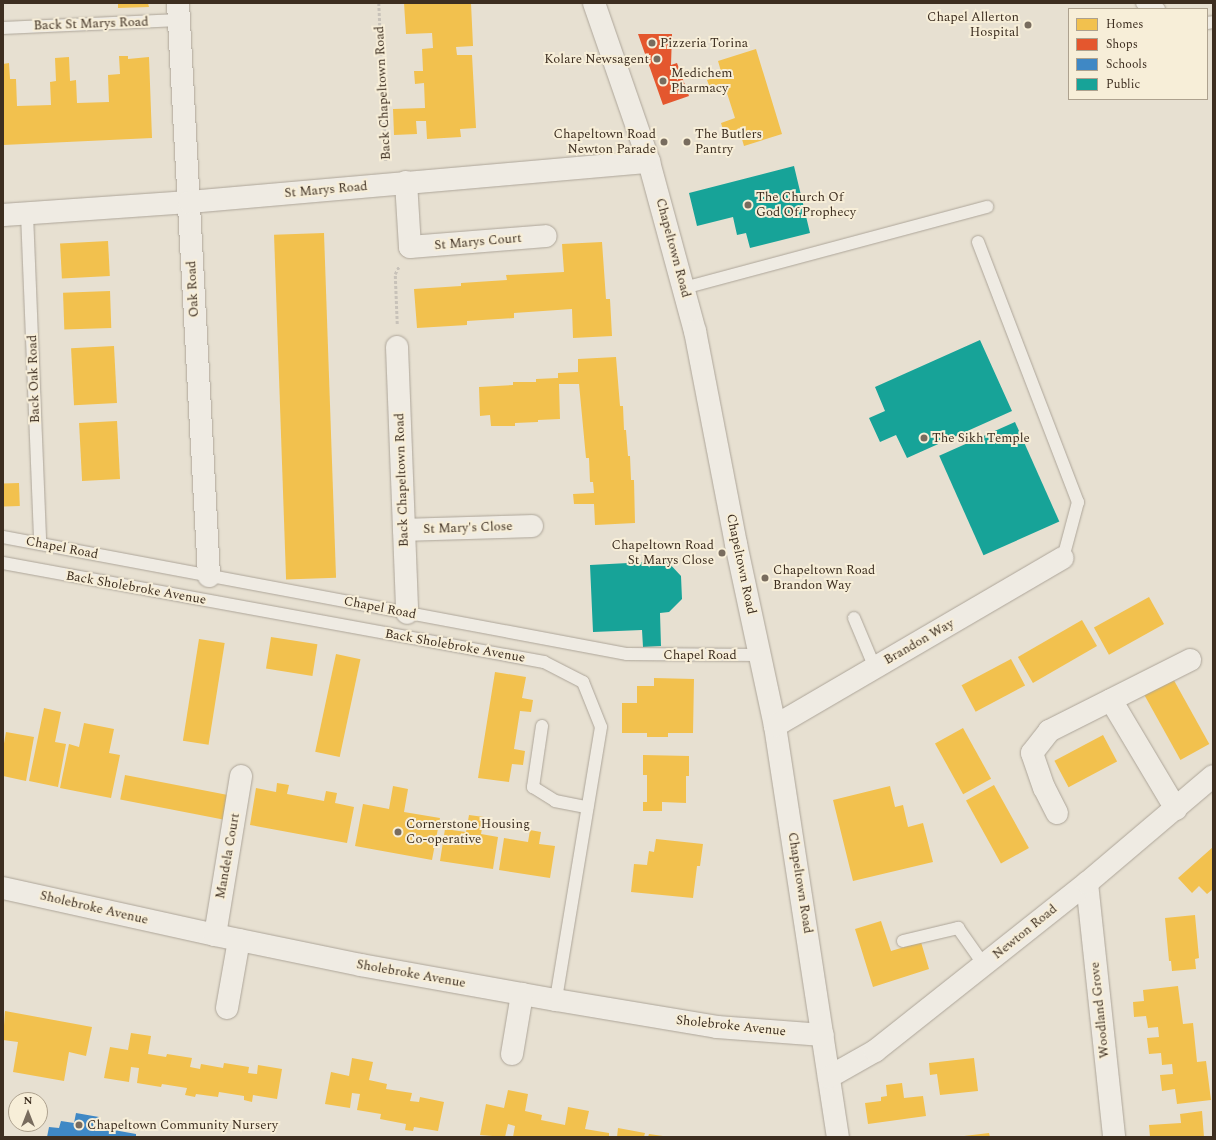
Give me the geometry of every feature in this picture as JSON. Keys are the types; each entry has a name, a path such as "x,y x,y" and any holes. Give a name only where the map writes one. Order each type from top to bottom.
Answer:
{"street":[{"name":"Chapeltown Road","path":"594,3 649,162 695,331 775,726 838,1137"},
{"name":"Oak Road","path":"178,12 208,576"},
{"name":"St Marys Road","path":"3,215 189,202 649,162"},
{"path":"397,183 410,247"},
{"name":"St Marys Court","path":"410,247 546,236"},
{"name":"Back Chapeltown Road","path":"397,347 407,613"},
{"name":"St Mary's Close","path":"404,530 532,526"},
{"name":"Brandon Way","path":"775,726 1063,558"},
{"path":"1057,813 1044,788 1032,753 1049,730 1190,660"},
{"path":"1111,700 1176,809"},
{"name":"Mandela Court","path":"215,935 241,776"},
{"name":"Newton Road","path":"829,1077 876,1052 1087,883 1176,809 1213,776"},
{"name":"Woodland Grove","path":"1087,883 1114,1137"},
{"name":"Sholebroke Avenue","path":"3,888 239,940 522,994 717,1027 823,1035"},
{"path":"227,1008 239,940"},
{"path":"512,1054 522,994"}],"lane":[{"path":"1142,3 1156,8"},
{"name":"Back St Marys Road","path":"3,28 178,12"},
{"path":"684,288 987,207"},
{"name":"Back Oak Road","path":"27,214 40,544"},
{"path":"978,242 1078,502 1063,558"},
{"name":"Chapel Road","path":"3,537 627,654 760,655"},
{"name":"Back Sholebroke Avenue","path":"3,563 544,662 584,682 601,727 556,1000"},
{"path":"854,618 874,668"},
{"path":"542,726 533,787 555,801 587,807"},
{"path":"903,941 958,928 984,965"}],"path":[{"name":"Back Chapeltown Road","path":"379,3 397,183"},
{"path":"397,347 395,274 410,247"}],"building: Homes":[{"path":"118,3 148,3 149,7 118,8"},
{"path":"404,3 471,3 473,46 456,47 457,55 472,55 476,128 460,129 461,137 427,139 426,121 416,121 417,134 394,135 393,109 425,108 424,83 415,84 414,71 423,71 422,49 433,48 432,33 406,34"},
{"path":"756,49 782,134 744,146 739,129 724,133 721,123 735,118 725,87 711,91 707,80 722,75 718,61"},
{"path":"119,56 128,56 128,59 149,57 152,138 3,145 3,64 9,63 10,79 16,79 17,106 51,105 50,82 56,81 55,58 69,57 70,81 76,80 77,103 109,102 108,75 120,74"},
{"path":"324,233 336,578 286,580 274,235"},
{"path":"108,241 110,276 62,278 60,244"},
{"path":"602,242 606,299 610,299 612,336 573,338 572,309 514,313 514,318 467,321 467,325 417,328 414,289 461,286 461,283 507,280 506,275 564,272 562,244"},
{"path":"110,291 111,328 64,330 63,293"},
{"path":"114,346 117,403 74,405 71,348"},
{"path":"616,357 620,406 623,406 624,430 626,430 628,456 630,456 631,480 634,480 635,523 595,525 594,504 574,504 573,494 594,493 593,482 590,482 589,458 586,458 579,384 559,384 560,419 515,423 515,426 491,426 490,415 480,416 479,387 513,385 513,382 536,382 536,379 558,378 558,373 578,372 578,359"},
{"path":"117,421 120,479 82,481 79,423"},
{"path":"19,483 20,506 4,507 3,484"},
{"path":"1149,597 1164,624 1109,655 1094,628"},
{"path":"1082,620 1097,646 1033,683 1018,657"},
{"path":"271,637 317,644 312,676 266,669"},
{"path":"199,639 225,643 209,745 183,741"},
{"path":"336,654 360,659 340,757 315,752"},
{"path":"1011,659 1025,685 976,712 962,685"},
{"path":"495,672 526,677 522,698 533,700 531,712 520,711 514,749 525,751 523,765 512,764 509,782 478,778"},
{"path":"1171,675 1209,744 1180,760 1142,691"},
{"path":"654,678 694,679 693,733 668,733 668,737 647,737 647,733 622,733 622,703 637,703 637,686 654,686"},
{"path":"44,708 61,712 55,742 66,744 58,787 29,781"},
{"path":"84,723 114,729 109,753 120,755 111,798 60,788 69,744 79,747"},
{"path":"963,728 991,779 963,794 935,744"},
{"path":"6,732 34,737 26,781 3,776 3,749"},
{"path":"1103,735 1117,761 1069,787 1054,761"},
{"path":"643,755 689,756 689,776 686,776 686,803 662,802 662,811 643,811 643,802 647,802 647,775 643,775"},
{"path":"125,775 229,795 224,820 120,800"},
{"path":"277,783 289,785 287,794 324,801 326,791 337,793 335,803 354,807 347,843 250,825 256,788 276,792"},
{"path":"994,785 1029,848 1001,863 966,801"},
{"path":"393,786 408,789 404,812 440,818 432,860 355,846 363,804 389,809"},
{"path":"890,786 895,807 903,805 908,827 923,823 933,862 853,881 833,800"},
{"path":"469,815 484,817 481,834 498,837 493,869 440,861 445,829 466,832"},
{"path":"530,830 541,832 539,844 555,846 550,878 499,870 504,838 528,842"},
{"path":"656,839 703,844 700,866 697,866 693,898 631,892 634,864 647,865 649,851 654,852"},
{"path":"1213,847 1213,889 1207,894 1199,886 1192,893 1178,878"},
{"path":"1195,915 1199,958 1195,959 1196,969 1172,971 1171,961 1169,961 1165,918"},
{"path":"881,921 891,951 921,942 929,969 873,987 855,929"},
{"path":"1178,986 1183,1024 1193,1023 1197,1062 1206,1061 1211,1100 1177,1104 1175,1089 1162,1091 1160,1075 1173,1074 1172,1064 1162,1065 1161,1053 1149,1054 1147,1038 1159,1037 1158,1027 1148,1028 1146,1016 1134,1017 1133,1002 1144,1001 1143,990"},
{"path":"5,1011 92,1027 86,1056 69,1052 64,1081 13,1072 18,1042 3,1040"},
{"path":"131,1033 151,1036 148,1054 166,1057 167,1054 192,1058 190,1067 200,1069 201,1064 223,1068 224,1063 249,1067 248,1073 257,1074 258,1065 282,1069 277,1099 253,1095 252,1102 244,1100 244,1096 219,1092 218,1097 196,1094 195,1097 185,1095 187,1088 162,1084 161,1087 137,1083 139,1068 131,1067 129,1082 104,1078 110,1047 128,1050"},
{"path":"352,1058 373,1062 369,1080 387,1084 386,1089 412,1093 410,1101 419,1102 420,1097 444,1102 438,1131 414,1127 413,1131 405,1130 406,1124 380,1119 381,1114 357,1110 360,1094 352,1093 350,1108 325,1104 331,1072 349,1076"},
{"path":"974,1058 978,1091 940,1095 937,1074 930,1075 929,1063"},
{"path":"902,1083 904,1098 923,1096 926,1116 868,1124 865,1103 881,1101 881,1097 887,1096 886,1085"},
{"path":"508,1090 528,1094 525,1111 542,1115 541,1120 565,1125 568,1107 589,1111 585,1129 609,1133 609,1137 513,1137 515,1126 508,1124 505,1137 480,1135 486,1104 504,1108"},
{"path":"1202,1111 1204,1137 1150,1137 1149,1125 1181,1123 1180,1114"},
{"path":"618,1128 645,1133 644,1137 617,1137"},
{"path":"989,1133 990,1137 964,1137 964,1136"},
{"path":"649,1134 663,1136 663,1137 648,1137"}],"building: Shops":[{"path":"638,34 672,34 671,65 677,63 689,96 663,105"}],"building: Schools":[{"name":"Chapeltown Community Nursery","path":"76,1113 99,1117 97,1127 136,1134 136,1137 47,1137 49,1127 59,1128 61,1121 74,1123"}],"building: Public":[{"name":"The Church Of God Of Prophecy","path":"794,166 810,233 750,248 746,233 737,235 733,217 697,226 689,193"},
{"path":"980,340 1012,411 907,458 896,435 880,442 869,418 885,411 875,387"},
{"path":"1015,422 1059,522 984,555 939,456"},
{"path":"667,561 681,576 682,599 669,612 660,613 661,646 643,647 642,630 593,632 590,565"}],"place":[{"name":"Chapel Allerton Hospital","path":"1028,25"},
{"name":"Pizzeria Torina","path":"652,43"},
{"name":"Kolare Newsagent","path":"657,59"},
{"name":"Medichem Pharmacy","path":"663,81"},
{"name":"Chapeltown Road Newton Parade","path":"664,142"},
{"name":"The Butlers Pantry","path":"687,142"},
{"name":"The Church Of God Of Prophecy","path":"748,205"},
{"name":"The Sikh Temple","path":"924,438"},
{"name":"Chapeltown Road St Marys Close","path":"722,553"},
{"name":"Chapeltown Road Brandon Way","path":"765,578"},
{"name":"Cornerstone Housing Co-operative","path":"398,832"},
{"name":"Chapeltown Community Nursery","path":"79,1125"}]}
